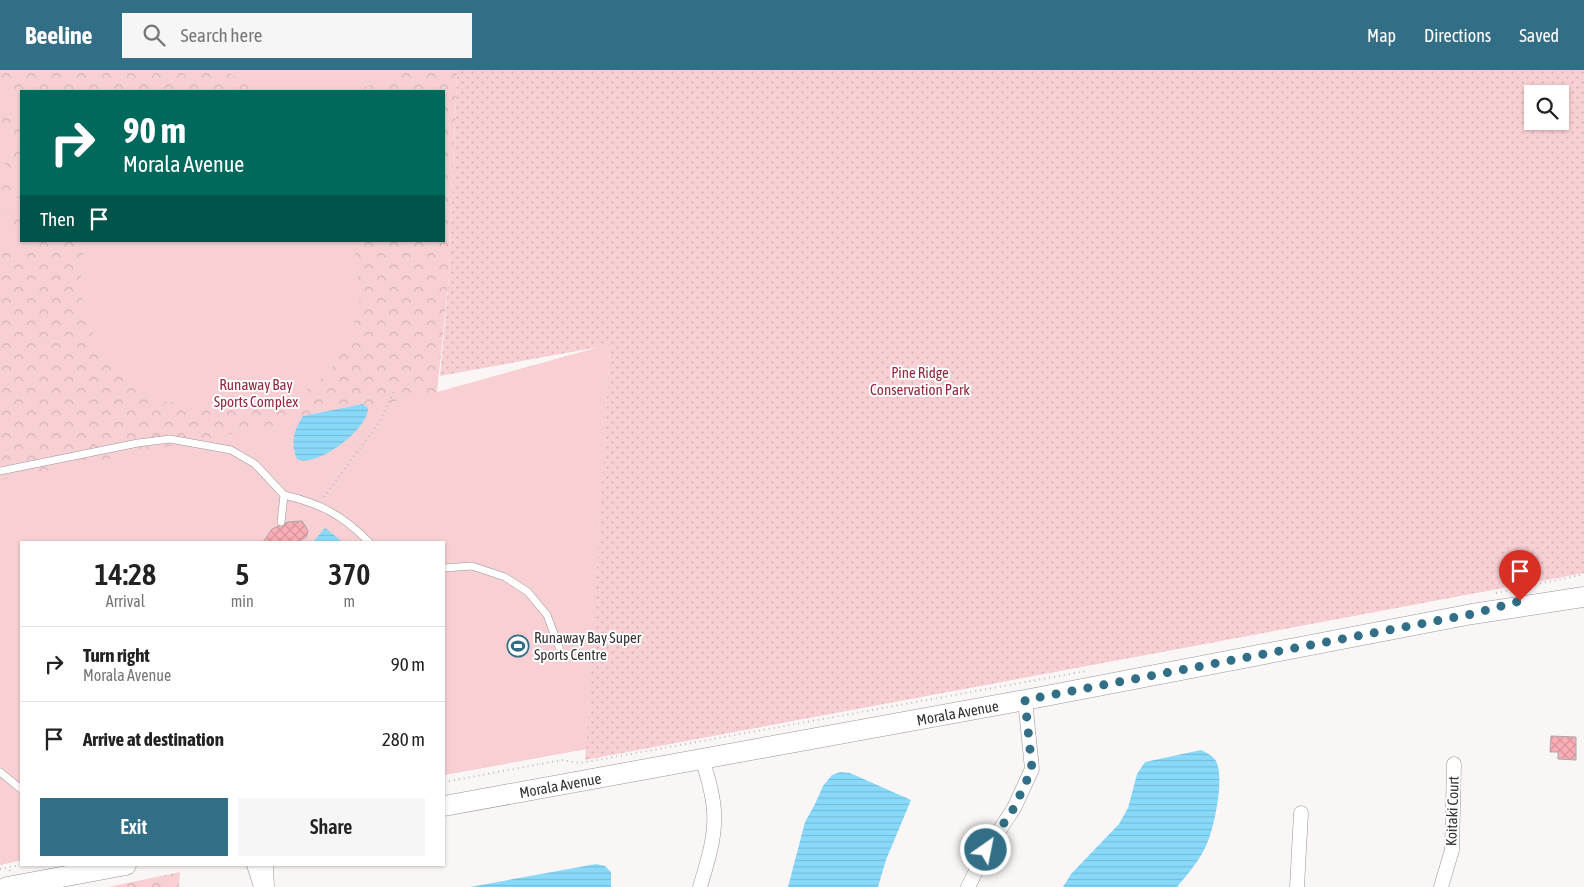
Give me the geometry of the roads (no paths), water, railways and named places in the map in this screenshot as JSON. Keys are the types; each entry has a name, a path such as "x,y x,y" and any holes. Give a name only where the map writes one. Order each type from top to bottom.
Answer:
{"street":[{"name":"Morala Avenue","path":"1472,614 1555,591 1584,587"},
{"name":"Morala Avenue","path":"445,806 1025,700 1472,614 1584,597"},
{"path":"968,887 986,850 1014,808 1032,769 1025,700"},
{"path":"700,887 708,861 714,822 710,787 702,758"},
{"name":"Koitaki Court","path":"1441,887 1452,850 1454,764"},
{"path":"1298,887 1301,813"},
{"path":"9,877 116,866"},
{"path":"254,866 261,887"},
{"path":"266,866 267,887"}],"lane":[{"path":"0,471 138,443 170,439 231,450 255,464 284,495 310,501 318,505 354,528 368,541"},
{"path":"281,522 284,495"},
{"path":"445,568 472,566 505,577 528,592 547,615 558,646"},
{"path":"0,772 20,787"}],"water":[{"path":"363,404 368,408 366,417 351,436 328,453 306,461 297,459 293,442 297,426 303,416"},
{"path":"325,528 342,541 314,541"},
{"path":"1201,750 1209,754 1216,761 1219,779 1217,804 1206,846 1197,862 1177,887 1063,887 1071,874 1119,824 1128,808 1137,774 1145,762"},
{"path":"840,772 850,773 911,800 886,860 878,887 788,887 805,822 823,786 832,775"},
{"path":"596,864 605,866 611,872 611,887 470,887"}],"place":[{"name":"Runaway Bay Super Sports Centre","path":"518,646"}],"park label":[{"name":"Pine Ridge Conservation Park","path":"920,380"},
{"name":"Runaway Bay Sports Complex","path":"256,392"}]}
